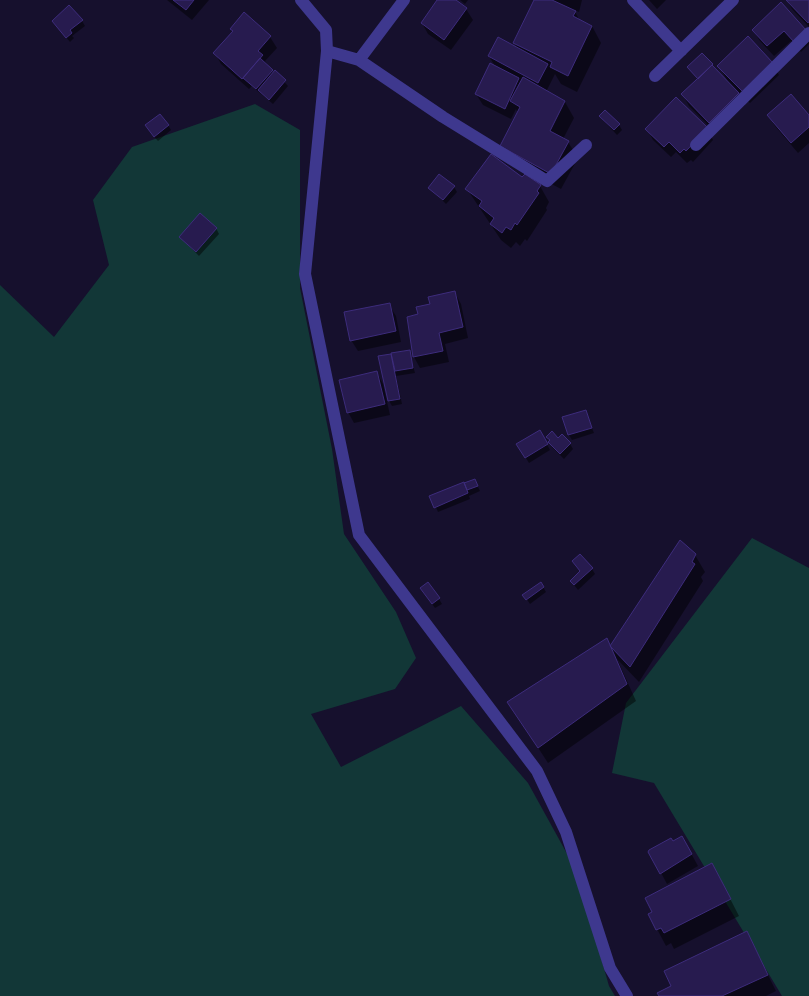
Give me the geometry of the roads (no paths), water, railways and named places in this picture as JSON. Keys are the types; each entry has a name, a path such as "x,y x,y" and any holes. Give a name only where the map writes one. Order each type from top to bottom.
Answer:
{"street":[{"path":"301,0 326,30 327,52 305,274 359,535 536,770 566,832 610,968 627,996"},
{"path":"359,60 404,0"},
{"path":"633,0 681,51"},
{"path":"655,76 733,0"},
{"path":"696,145 809,33"},
{"path":"327,52 359,60 443,117 546,181 586,145"}]}
